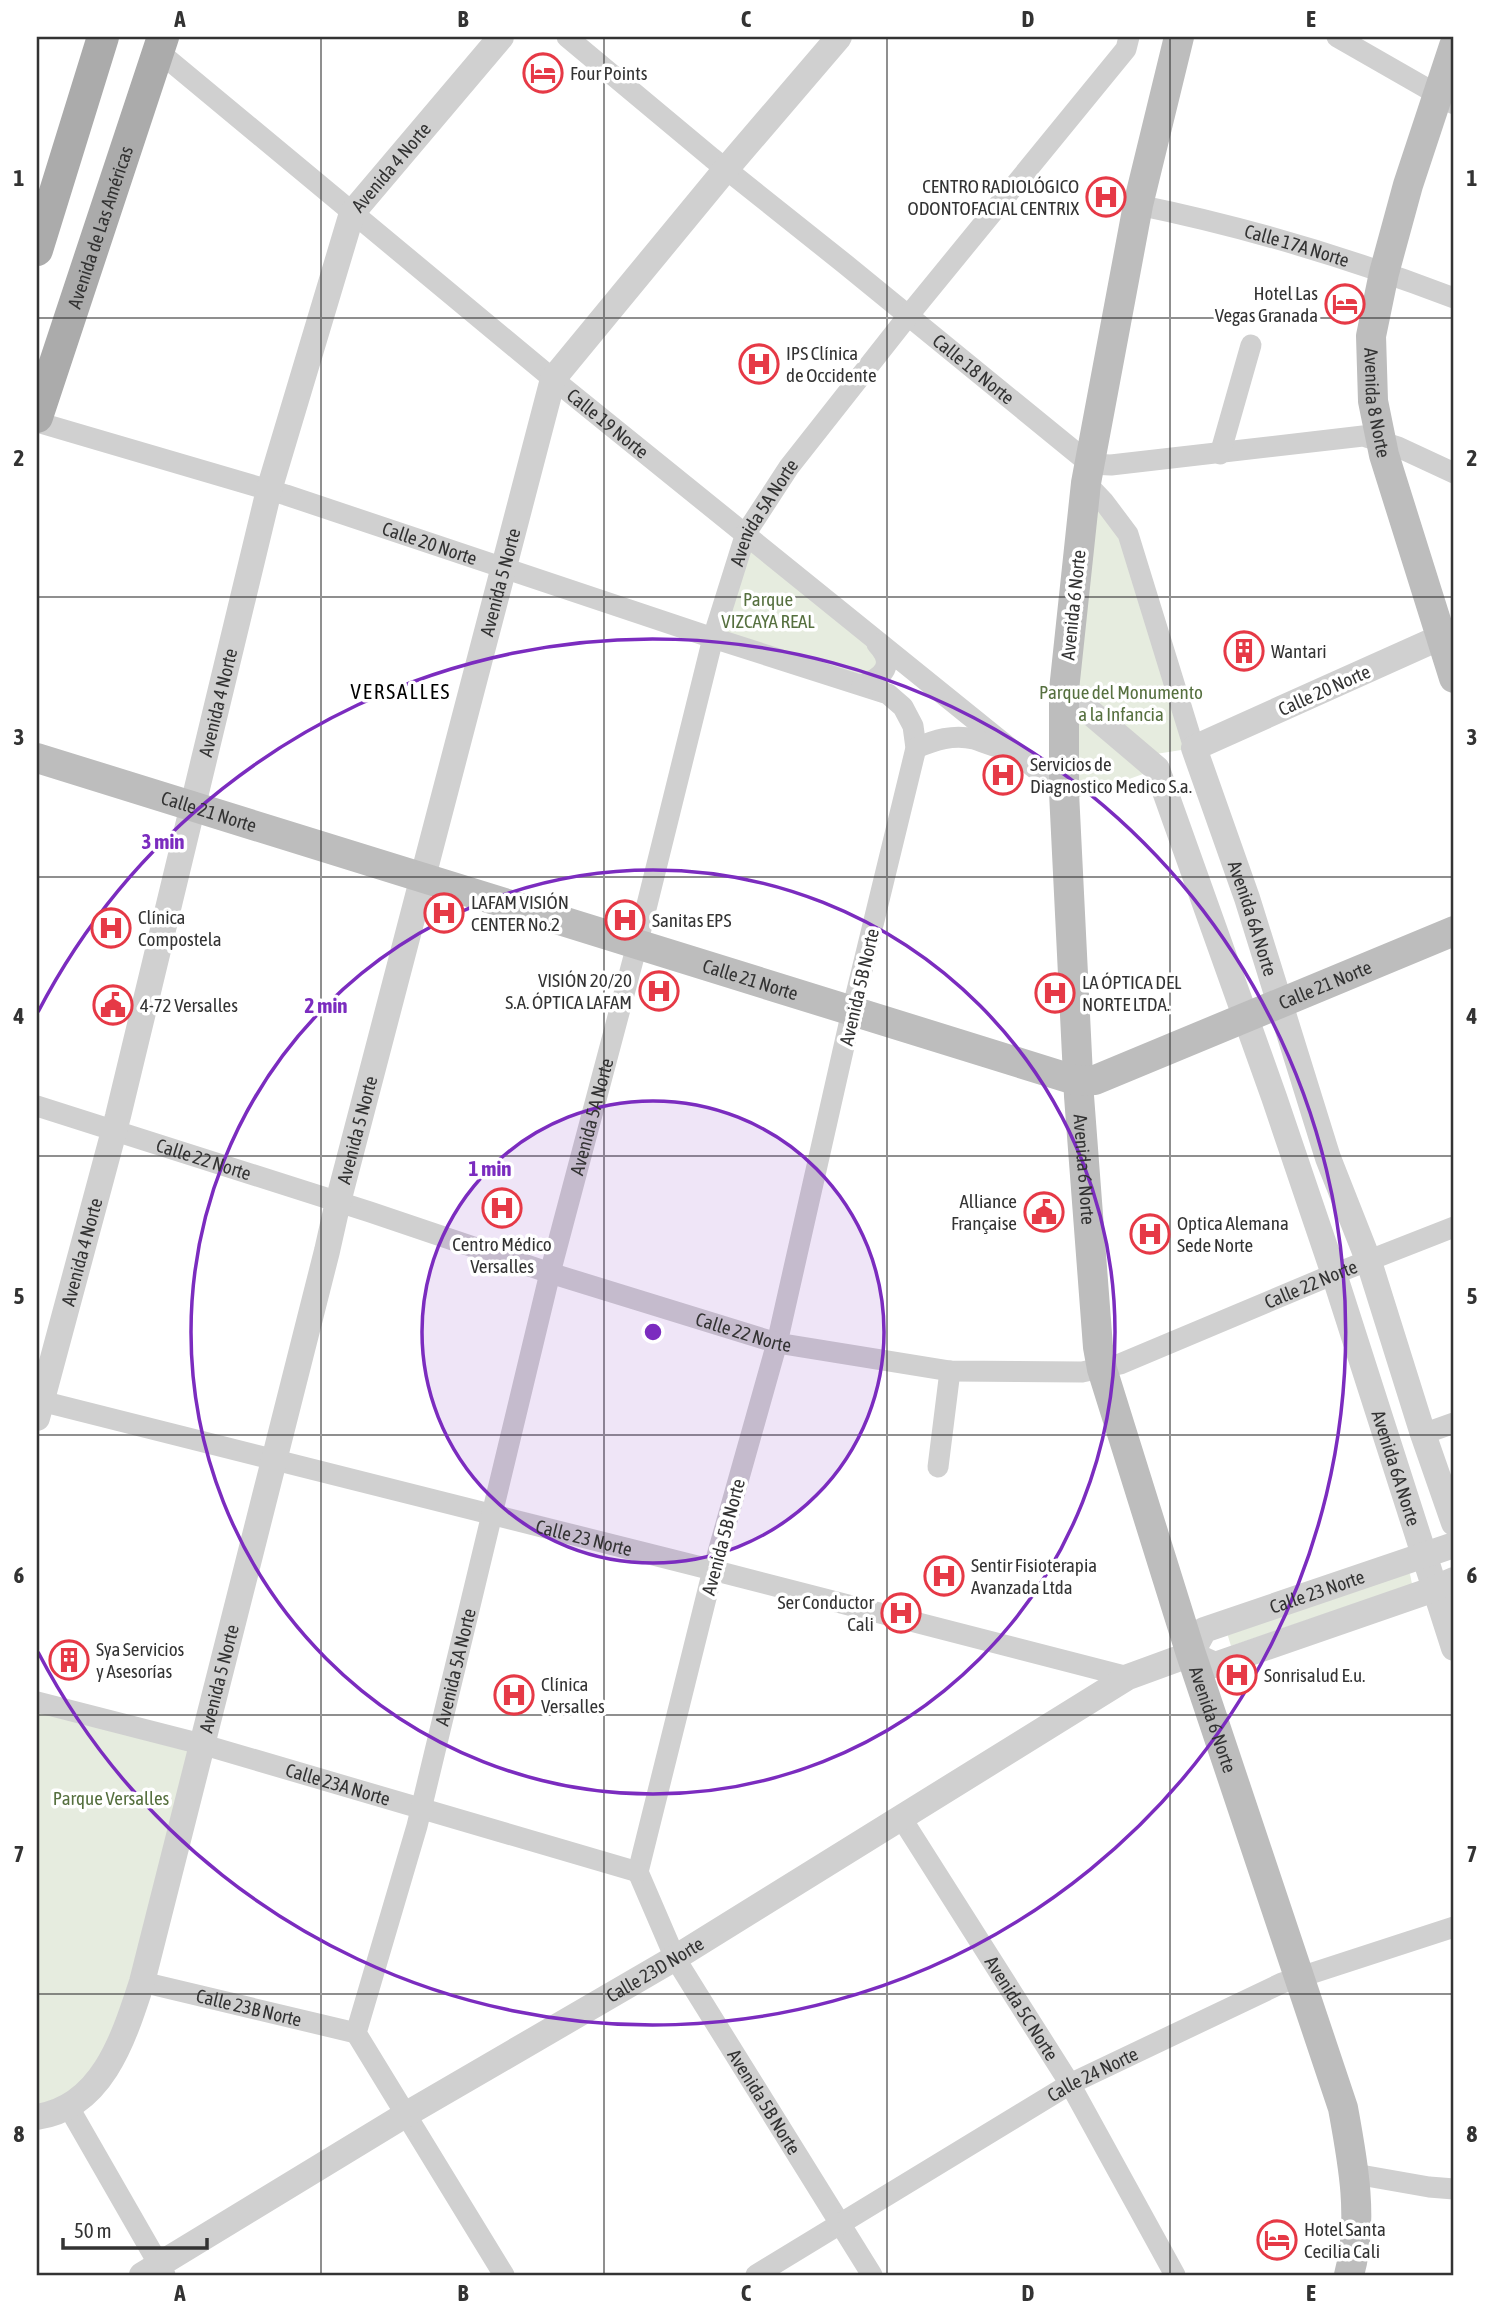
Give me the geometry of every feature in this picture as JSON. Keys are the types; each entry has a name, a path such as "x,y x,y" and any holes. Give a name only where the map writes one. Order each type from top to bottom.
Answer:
{"main road":[{"path":"37,250 103,37"},
{"name":"Avenida 6 Norte","path":"1179,37 1138,205 1088,473 1064,690 1064,792 1078,1081 1098,1347 1179,1659 1300,1977 1343,2108 1355,2174 1355,2256 1349,2275"},
{"name":"Avenida de Las Américas","path":"37,420 161,44"},
{"name":"Avenida 8 Norte","path":"1454,46 1446,99 1408,185 1384,273 1371,336 1373,401 1381,440 1448,637 1454,678"},
{"name":"Calle 21 Norte","path":"37,758 1078,1081 1095,1080 1454,932"}],"street":[{"name":"Avenida 4 Norte","path":"38,1406 114,1130 269,490 352,213 501,37"},
{"name":"Calle 18 Norte","path":"568,37 908,316 1088,473"},
{"name":"Avenida 5 Norte","path":"68,2106 84,2095 109,2067 127,2030 142,1982 338,1202 553,379 839,37"},
{"name":"Avenida 5A Norte","path":"356,2033 421,1809 550,1273 638,945 713,638 746,533 789,467 908,316 1126,49 1129,37"},
{"path":"1337,37 1446,99"},
{"name":"Calle 19 Norte","path":"161,44 352,213 1064,792"},
{"name":"Calle 17A Norte","path":"1138,205 1270,236 1454,298"},
{"path":"1220,454 1251,345"},
{"name":"Calle 20 Norte","path":"37,420 269,490 888,694"},
{"path":"1088,473 1111,465 1363,436 1381,440 1454,473"},
{"name":"Avenida 6A Norte","path":"1088,473 1104,502 1128,534 1194,748 1227,841 1328,1158 1369,1262 1423,1434 1454,1522"},
{"name":"Calle 20 Norte","path":"1194,748 1448,637"},
{"path":"862,685 875,680 887,663 885,652 874,640"},
{"name":"Avenida 6A Norte","path":"1064,690 1157,769 1334,1274 1425,1556 1445,1584 1454,1648"},
{"name":"Avenida 5B Norte","path":"872,2275 675,1958 638,1872 713,1570 778,1343 852,1011 916,748 913,726 903,708 888,694"},
{"path":"916,748 955,737 1010,749"},
{"name":"Calle 22 Norte","path":"37,1106 550,1273 778,1343 950,1371 1082,1372 1120,1364 1454,1227"},
{"path":"938,1466 950,1371"},
{"name":"Calle 23 Norte","path":"38,1406 274,1459 1128,1677"},
{"path":"1423,1434 1454,1423"},
{"name":"Calle 23 Norte","path":"1179,1659 1203,1630 1454,1545"},
{"name":"Calle 23 Norte","path":"1179,1659 1215,1665 1445,1584"},
{"name":"Calle 23D Norte","path":"156,2272 405,2115 675,1958 1128,1677 1179,1659"},
{"name":"Calle 23A Norte","path":"37,1702 201,1744 638,1872"},
{"name":"Avenida 5C Norte","path":"902,1819 1070,2084 1175,2275"},
{"name":"Calle 24 Norte","path":"755,2275 1070,2084 1282,1983 1454,1927"},
{"name":"Calle 23B Norte","path":"142,1982 356,2033"},
{"path":"356,2033 504,2275"},
{"path":"37,2117 68,2106 156,2272"},
{"path":"1355,2174 1454,2189"}],"green space":[{"name":"Parque del Monumento a la Infancia","path":"1086,483 1128,534 1194,748 1143,756 1157,769 1065,802"},
{"name":"Parque VIZCAYA REAL","path":"746,533 885,652 875,680 713,638"},
{"path":"1405,1570 1410,1574 1412,1584 1231,1646 1227,1633"},
{"name":"Parque Versalles","path":"37,1702 201,1744 109,2067 37,2117"}],"place":[{"name":"Four Points","path":"543,73"},
{"name":"CENTRO RADIOLÓGICO ODONTOFACIAL CENTRIX","path":"1106,197"},
{"name":"Hotel Las Vegas Granada","path":"1345,304"},
{"name":"IPS Clínica de Occidente","path":"759,364"},
{"name":"Wantari","path":"1244,651"},
{"name":"Servicios de Diagnostico Medico S.a.","path":"1003,775"},
{"name":"LAFAM VISIÓN CENTER No.2","path":"444,913"},
{"name":"Sanitas EPS","path":"625,920"},
{"name":"Clínica Compostela","path":"111,928"},
{"name":"VISIÓN 20/20 S.A. ÓPTICA LAFAM","path":"659,991"},
{"name":"LA ÓPTICA DEL NORTE LTDA.","path":"1055,993"},
{"name":"4-72 Versalles","path":"113,1005"},
{"name":"Centro Médico Versalles","path":"502,1208"},
{"name":"Alliance Française","path":"1044,1212"},
{"name":"Optica Alemana Sede Norte","path":"1150,1234"},
{"name":"Sentir Fisioterapia Avanzada Ltda","path":"944,1576"},
{"name":"Ser Conductor Cali","path":"901,1613"},
{"name":"Sya Servicios y Asesorías","path":"69,1660"},
{"name":"Sonrisalud E.u.","path":"1237,1675"},
{"name":"Clínica Versalles","path":"514,1695"},
{"name":"Hotel Santa Cecilia Cali","path":"1277,2240"}],"district":[{"name":"VERSALLES","path":"401,692"}]}
